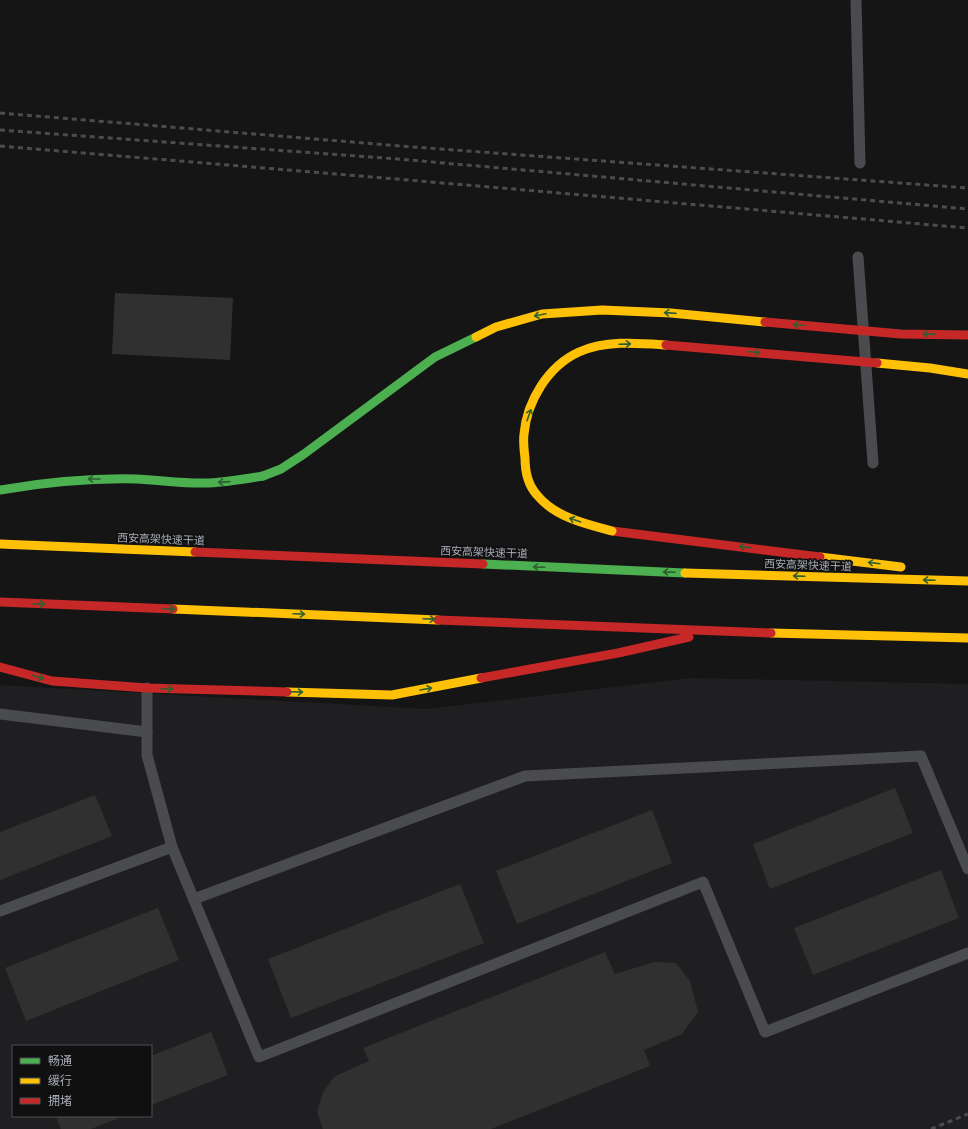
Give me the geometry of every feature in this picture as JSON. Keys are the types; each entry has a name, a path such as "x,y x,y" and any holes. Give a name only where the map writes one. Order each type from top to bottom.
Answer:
{"highway":[{"path":"0,490 49,482 85,479 136,479 208,483 236,481 263,476 281,469 304,454 435,357 496,327 542,314 602,310 663,313 901,334 968,335"},
{"path":"913,568 612,531 569,519 540,500 532,488 526,472 524,435 527,421 536,394 554,369 564,360 589,348 604,345 661,345 899,364 968,374"},
{"name":"西安高架快速干道","path":"0,544 668,572 968,582"},
{"path":"929,570 968,575"},
{"path":"0,602 716,630 968,638"},
{"path":"0,667 52,681 147,688 392,695 618,654 716,630"}],"lane":[{"path":"856,0 860,163"},
{"path":"858,257 873,463"},
{"path":"147,688 147,755 172,847 259,1057 703,882 765,1032 968,953"},
{"path":"0,714 147,732"},
{"path":"194,899 525,776 921,756 968,869"},
{"path":"0,911 172,847"}],"shaded area":[{"path":"690,678 968,684 968,1129 0,1129 0,685 427,709"}],"building":[{"path":"115,293 233,298 230,360 112,354"},
{"path":"895,788 913,833 770,889 753,844"},
{"path":"95,795 112,836 0,880 0,832"},
{"path":"652,810 672,863 517,924 496,871"},
{"path":"941,870 959,918 813,975 794,928"},
{"path":"460,884 484,943 291,1018 268,959"},
{"path":"158,908 179,960 26,1021 5,968"},
{"path":"605,952 615,974 654,962 676,963 690,981 698,1012 682,1034 644,1050 650,1066 491,1129 323,1129 317,1112 323,1092 335,1076 369,1061 363,1048"},
{"path":"211,1032 228,1075 152,1105 152,1056"},
{"path":"56,1117 121,1117 91,1129 61,1129"}],"railway":[{"path":"0,113 400,146 968,188"},
{"path":"0,130 398,159 968,209"},
{"path":"0,146 968,228"},
{"path":"931,1129 968,1114"}],"traffic: fast":[{"path":"263,476 281,469 304,454 435,357 476,337"},
{"path":"0,490 84,480 136,479 209,483 263,476"},
{"path":"483,564 685,573"}],"traffic: slow":[{"path":"476,337 496,327 542,314 602,310 671,313 765,322"},
{"path":"612,531 571,519 544,503 537,495 529,482 526,473 524,446 526,422 530,409 541,386 549,375 568,358 589,348 611,344 633,343 666,345"},
{"path":"877,363 930,368 968,374"},
{"path":"0,544 195,552"},
{"path":"820,557 901,567"},
{"path":"685,573 968,581"},
{"path":"173,609 438,620"},
{"path":"771,633 968,638"},
{"path":"287,692 392,695 481,678"}],"traffic: jam":[{"path":"765,322 901,334 968,335"},
{"path":"666,345 877,363"},
{"path":"612,531 820,557"},
{"path":"195,552 483,564"},
{"path":"0,602 173,609"},
{"path":"438,620 771,633"},
{"path":"481,678 618,653 689,637"},
{"path":"0,667 52,681 147,688 287,692"}]}
